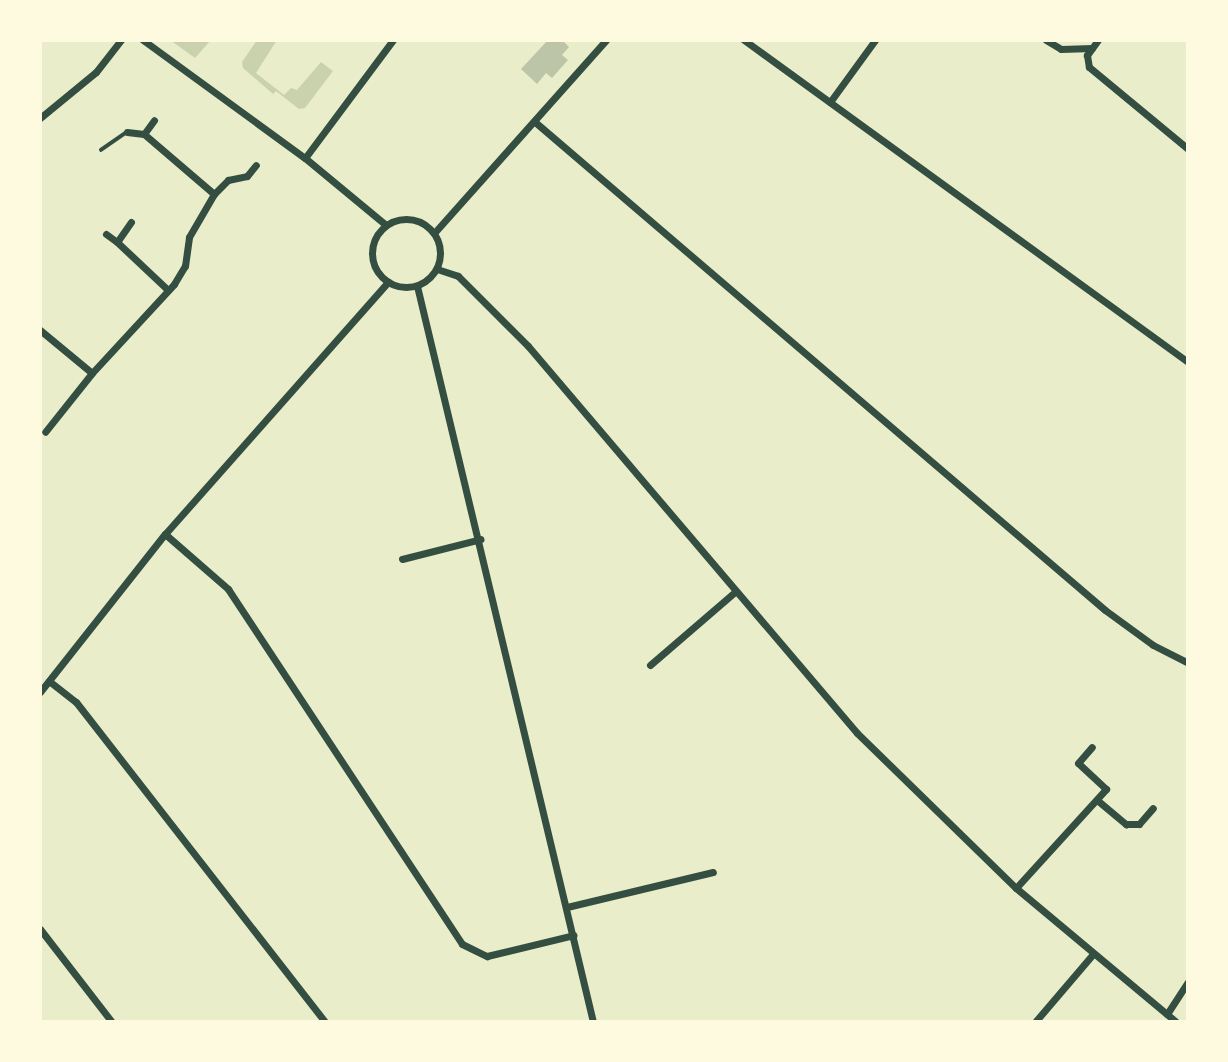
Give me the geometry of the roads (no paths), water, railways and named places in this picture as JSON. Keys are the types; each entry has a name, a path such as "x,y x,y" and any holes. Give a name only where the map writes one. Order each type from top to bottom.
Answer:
{"street":[{"path":"40,118 96,72 121,40"},
{"path":"143,40 305,158 386,225"},
{"path":"435,232 606,40"},
{"path":"744,40 1188,362"},
{"path":"830,102 875,40"},
{"path":"1046,40 1061,49 1092,48"},
{"path":"1098,40 1087,55 1089,67 1188,149"},
{"path":"305,158 389,42"},
{"path":"144,134 154,120"},
{"path":"535,122 1105,610 1153,645 1188,663"},
{"path":"127,132 144,134 215,194"},
{"path":"45,432 92,373 168,290 185,266 190,237 215,194 228,180 247,176 256,165"},
{"path":"406,218 435,232 441,250 437,269 417,286 388,282 374,265 373,243 386,225 406,218"},
{"path":"117,242 131,222"},
{"path":"106,234 168,290"},
{"path":"437,269 458,276 528,346 857,733 1016,888 1176,1022"},
{"path":"40,692 165,534 388,282"},
{"path":"417,286 481,540 593,1022"},
{"path":"40,330 92,373"},
{"path":"165,534 228,589 463,944 487,956 574,936"},
{"path":"402,559 481,540"},
{"path":"650,666 735,592"},
{"path":"49,681 76,702 325,1022"},
{"path":"1016,888 1105,789 1078,763 1092,747"},
{"path":"1097,800 1126,824 1139,824 1153,808"},
{"path":"567,907 713,872"},
{"path":"40,929 112,1022"},
{"path":"1035,1022 1093,954"},
{"path":"1167,1014 1188,982"}],"lane":[{"path":"101,150 127,132"}]}
